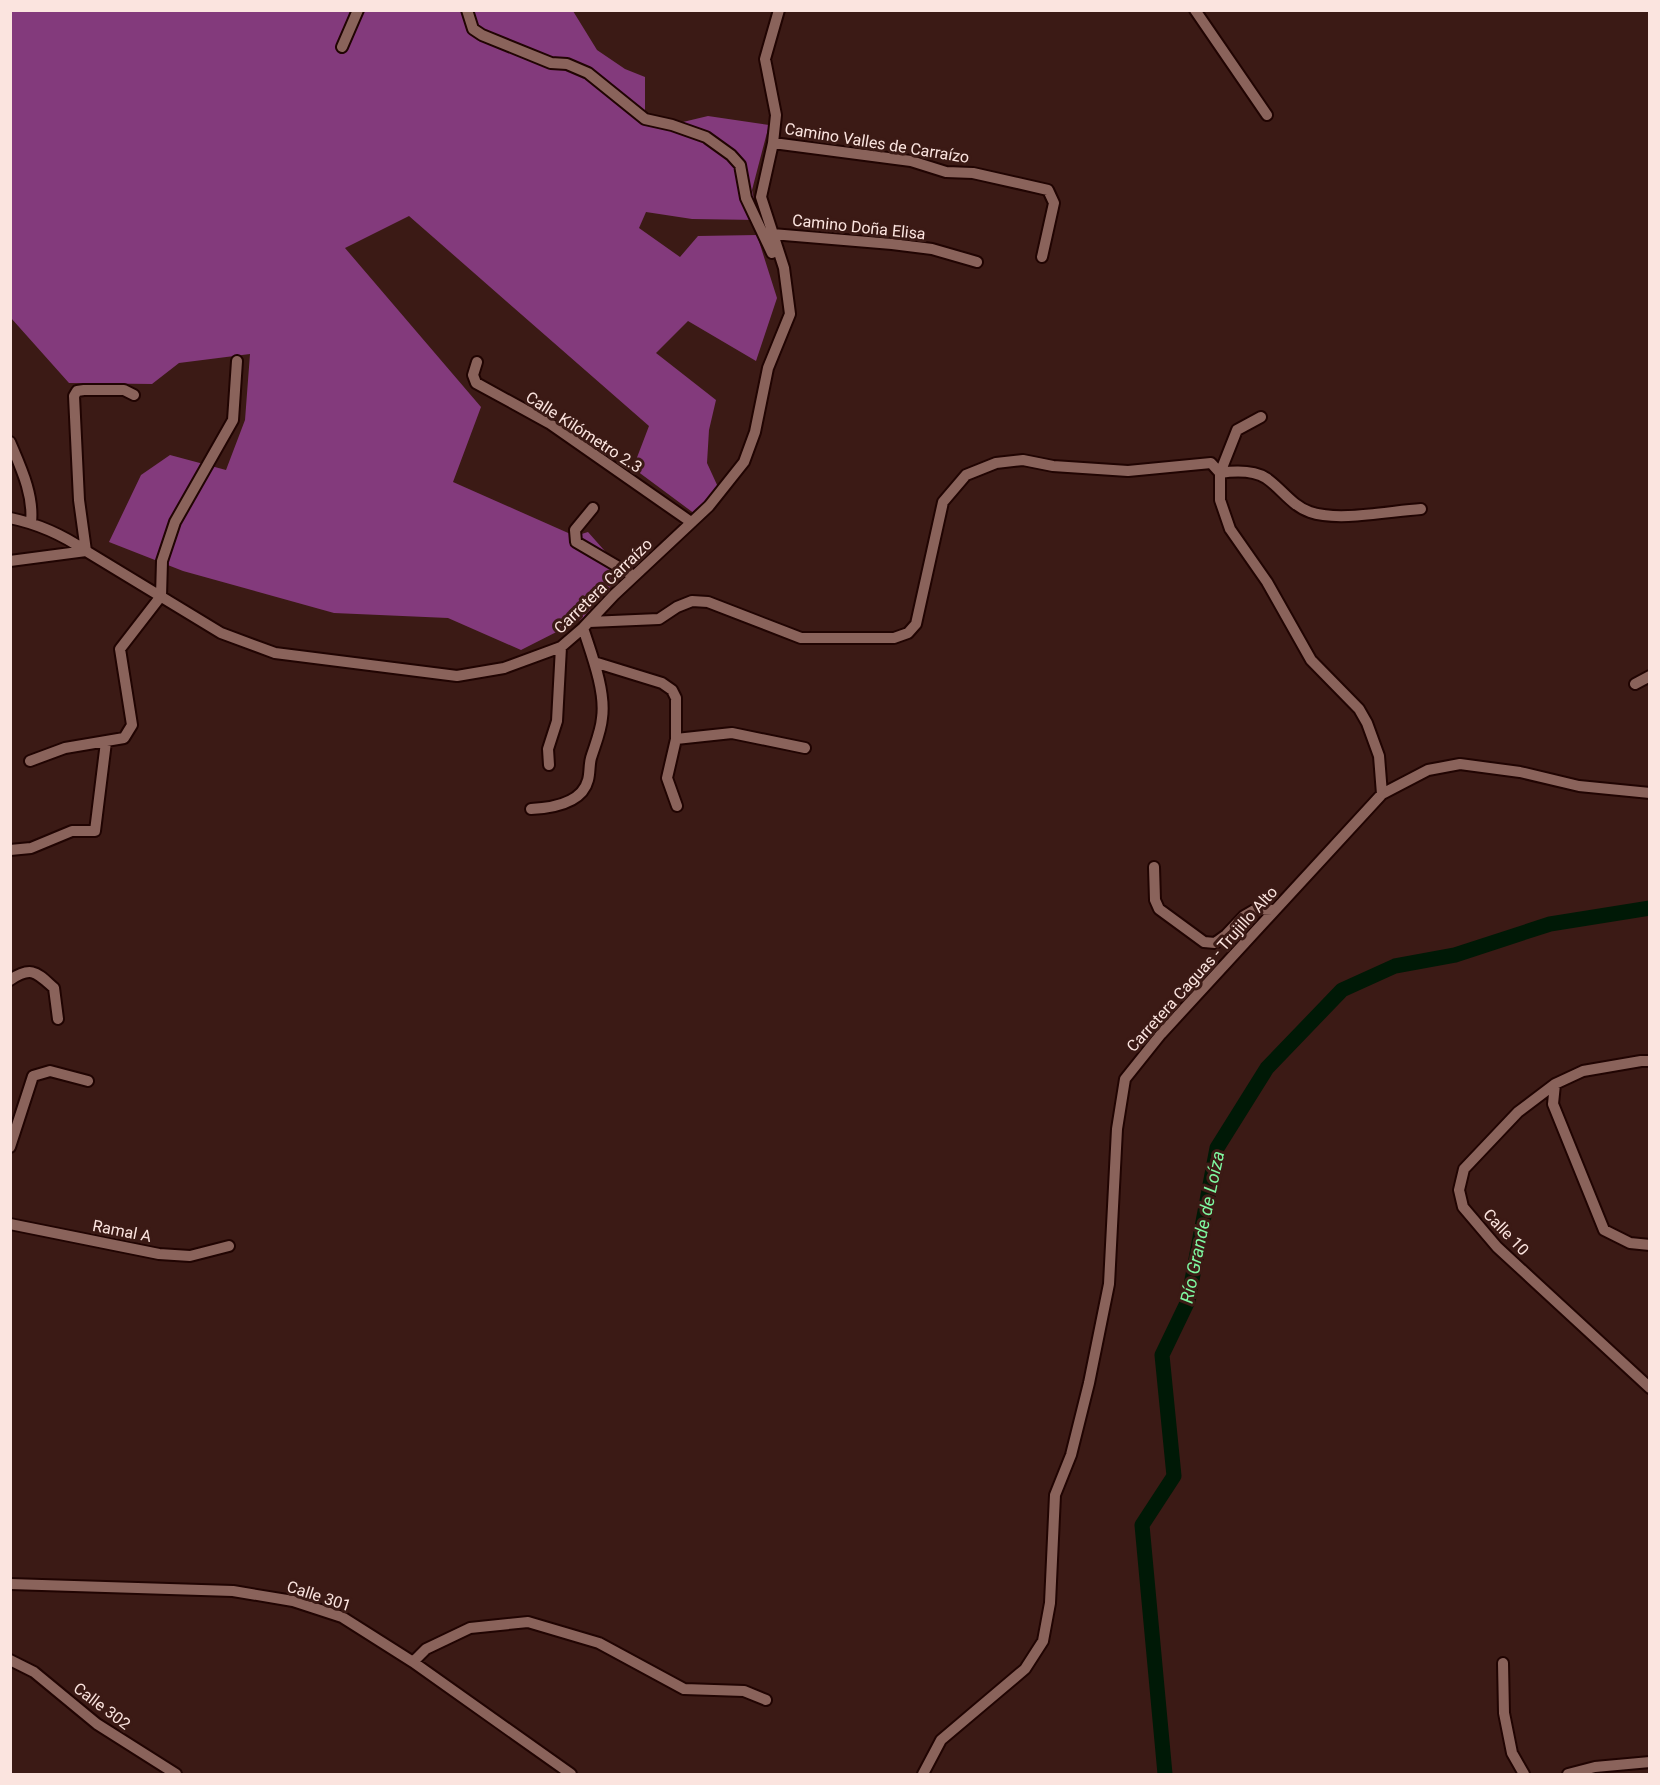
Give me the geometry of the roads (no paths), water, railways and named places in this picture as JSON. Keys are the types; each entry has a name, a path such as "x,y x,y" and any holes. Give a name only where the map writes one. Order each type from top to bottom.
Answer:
{"street":[{"path":"342,48 358,10"},
{"path":"467,10 468,21 473,29 482,35 551,63 567,64 588,74 645,119 672,125 706,137 731,155 740,165 746,198 769,245 787,291"},
{"name":"Carretera Carraízo","path":"10,518 31,523 66,537 86,552 221,633 275,653 457,676 504,668 561,647 709,506 744,462 755,432 768,368 790,314 784,268 760,197 773,143 776,115 765,60 779,10"},
{"path":"1195,10 1267,115"},
{"name":"Camino Valles de Carraízo","path":"773,143 911,161 946,172 973,173 1048,190 1054,203 1042,257"},
{"name":"Camino Doña Elisa","path":"772,234 932,249 977,262"},
{"path":"30,761 65,748 124,738 132,725 120,649 161,596 162,561 175,522 232,420 237,360"},
{"name":"Calle Kilómetro 2.3","path":"477,362 472,375 476,383 549,423 691,522"},
{"path":"10,561 86,552 79,501 74,396 77,391 84,390 124,390 134,395"},
{"path":"1261,417 1237,430 1220,472 1220,500 1230,529 1267,582 1311,660 1359,709 1379,756 1382,794"},
{"path":"10,442 28,491 32,511 31,523"},
{"path":"535,809 564,805 585,789 589,778 590,762 602,718 603,703 586,625 659,619 692,600 708,602 801,638 894,638 908,633 916,624 943,502 966,474 996,462 1023,460 1053,466 1128,471 1211,463 1220,472 1235,471 1265,478 1293,503 1309,512 1325,516 1421,509"},
{"path":"593,508 575,530 576,542 634,576"},
{"path":"549,765 548,749 557,721 561,647"},
{"path":"594,662 662,683 672,690 676,698 676,739 667,778 677,806"},
{"path":"1635,684 1650,676"},
{"path":"676,739 732,733 805,748"},
{"path":"10,850 31,848 72,831 94,831 106,742"},
{"name":"Carretera Caguas - Trujillo Alto","path":"923,1774 941,1740 1026,1669 1043,1641 1050,1603 1055,1495 1071,1455 1089,1383 1109,1284 1117,1129 1125,1079 1161,1034 1382,794 1428,770 1460,764 1520,772 1579,786 1650,793"},
{"path":"1154,867 1155,900 1158,909 1204,942 1215,943 1244,916 1256,909 1275,910"},
{"path":"10,980 24,972 36,972 54,988 58,1019"},
{"name":"Calle 10","path":"1650,1061 1583,1071 1555,1084 1518,1112 1464,1169 1459,1190 1463,1207 1497,1247 1650,1388"},
{"path":"10,1147 33,1076 50,1071 88,1081"},
{"path":"1555,1084 1552,1104 1604,1230 1630,1243 1650,1245"},
{"name":"Ramal A","path":"10,1224 159,1254 190,1256 229,1246"},
{"name":"Calle 301","path":"10,1584 234,1592 293,1601 342,1617 413,1662 570,1774"},
{"path":"413,1662 426,1650 470,1628 528,1622 599,1643 684,1689 744,1691 766,1700"},
{"name":"Calle 302","path":"10,1660 34,1672 97,1724 176,1774"},
{"path":"1503,1664 1504,1713 1512,1754 1524,1774"},
{"path":"1568,1774 1595,1767 1650,1762"}],"waterway":[{"name":"Río Grande de Loíza","path":"1165,1774 1142,1525 1174,1476 1162,1355 1188,1301 1217,1148 1267,1068 1342,990 1395,966 1455,955 1550,924 1650,908"}]}
